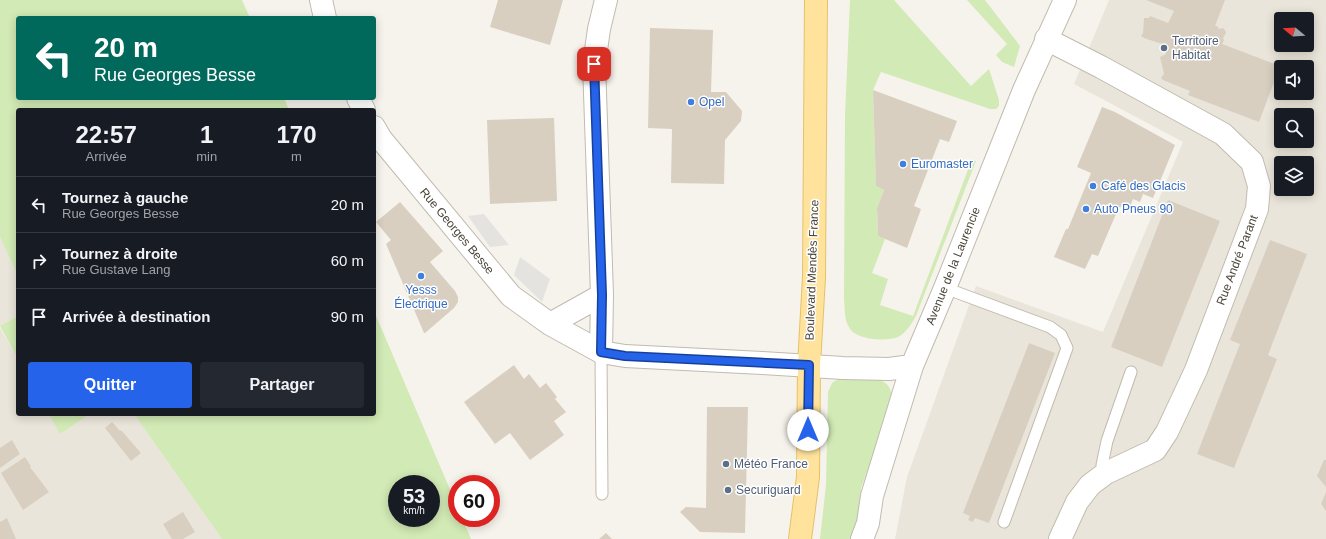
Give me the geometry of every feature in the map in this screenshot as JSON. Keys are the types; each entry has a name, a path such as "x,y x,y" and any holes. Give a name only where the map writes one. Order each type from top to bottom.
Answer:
{"main road":[{"name":"Boulevard Mendès France","path":"800,539 808,477 809,365 814,277 816,0"}],"street":[{"path":"321,0 325,16"},
{"path":"601,352 602,295 594,64 599,29 606,0"},
{"name":"Avenue de la Laurencie","path":"868,534 872,496 912,366 945,288 1024,90 1046,38 1065,0"},
{"name":"Rue André Parant","path":"1046,38 1223,134 1252,162 1259,186 1257,209 1196,370 1167,432 1156,450 1106,473 1090,485 1077,502 1060,539"},
{"name":"Rue Georges Besse","path":"376,130 381,139 511,296 550,324 601,352 625,356 889,369 912,366"},
{"path":"550,324 602,295"}],"lane":[{"path":"945,288 1050,327 1061,335 1067,348 1004,522"},
{"path":"601,352 602,494"},
{"path":"1106,473 1102,465 1107,441 1131,372"}],"shaded area":[{"path":"1109,0 1326,0 1326,539 895,539 907,477 976,286 1103,332 1183,142 1074,84"},
{"path":"484,214 509,245 490,247 468,216"},
{"path":"0,237 16,272 16,317 0,326"},
{"path":"520,257 550,279 542,302 514,275"},
{"path":"0,328 16,356 16,416 50,416 61,433 87,416 135,416 222,539 0,539"}],"green space":[{"path":"0,0 242,0 249,16 16,16 16,100 285,100 288,108 16,108 16,272 0,237"},
{"path":"850,0 894,0 971,86 989,69 999,100 999,106 996,109 990,109 881,72 873,90 876,186 884,190 877,208 878,236 885,239 872,273 888,279 880,305 913,316 972,159 976,161 916,316 904,333 893,339 871,339 858,335 849,327 845,314 845,116"},
{"path":"967,0 985,0 1020,46 1014,67 1002,62 996,55 1007,44"},
{"path":"376,316 448,485 448,527 466,527 471,539 222,539 135,416 376,416"},
{"path":"16,317 16,355 0,326"},
{"path":"876,378 888,385 890,388 892,404 861,488 862,511 853,539 820,539 826,485 828,392 832,383 838,379"},
{"path":"50,416 87,416 60,434"}],"building":[{"path":"498,0 563,0 550,45 490,27"},
{"path":"1146,0 1225,0 1215,26 1219,29 1223,28 1225,30 1226,33 1222,44 1274,64 1274,82 1259,122 1188,95 1190,91 1161,78 1164,74 1160,57 1166,54 1162,44 1141,36 1143,33 1144,18 1149,18 1150,16 1168,23 1174,11"},
{"name":"Opel","path":"650,28 713,30 711,92 726,92 742,111 741,121 725,140 724,184 671,183 672,129 648,128"},
{"name":"Euromaster","path":"873,90 957,121 949,142 940,139 914,206 921,209 907,248 878,236 877,208 884,190 876,186"},
{"path":"1102,107 1115,112 1175,145 1153,198 1143,194 1140,202 1133,199 1129,209 1121,206 1120,208 1119,207 1098,256 1092,254 1085,269 1054,257 1066,229 1068,229 1091,173 1077,167"},
{"path":"554,118 557,201 490,204 487,120"},
{"path":"1168,200 1220,221 1162,367 1111,347"},
{"name":"Yesss Électrique","path":"400,202 443,251 430,262 455,291 458,297 458,302 454,308 425,333 386,244 391,240 376,222"},
{"path":"1270,240 1307,254 1268,355 1277,359 1234,468 1197,454 1240,344 1230,340"},
{"path":"1029,343 1055,353 989,523 975,518 973,522 968,520 970,516 963,513"},
{"path":"514,365 524,379 529,374 540,388 546,383 557,397 555,399 566,412 554,421 564,435 530,460 510,433 495,444 464,402"},
{"path":"707,407 748,407 745,533 700,532 680,512 686,507 706,508"},
{"path":"112,422 141,453 131,461 105,428"},
{"path":"12,440 20,454 0,468 0,448"},
{"path":"25,457 31,466 30,467 49,492 23,510 1,473"},
{"path":"1324,460 1326,460 1326,487 1317,476"},
{"path":"1326,492 1326,511 1321,504"},
{"path":"183,512 195,532 183,539 172,539 163,524"},
{"path":"7,518 16,539 0,539 0,522"},
{"path":"606,533 612,539 599,539"}],"place":[{"name":"Territoire Habitat","path":"1164,48"},
{"name":"Opel","path":"691,102"},
{"name":"Euromaster","path":"903,164"},
{"name":"Café des Glacis","path":"1093,186"},
{"name":"Auto Pneus 90","path":"1086,209"},
{"name":"Yesss Électrique","path":"421,276"},
{"name":"Météo France","path":"726,464"},
{"name":"Securiguard","path":"728,490"}],"route":[{"path":"594,64 602,295 601,352 625,356 809,365 808,430"}]}
